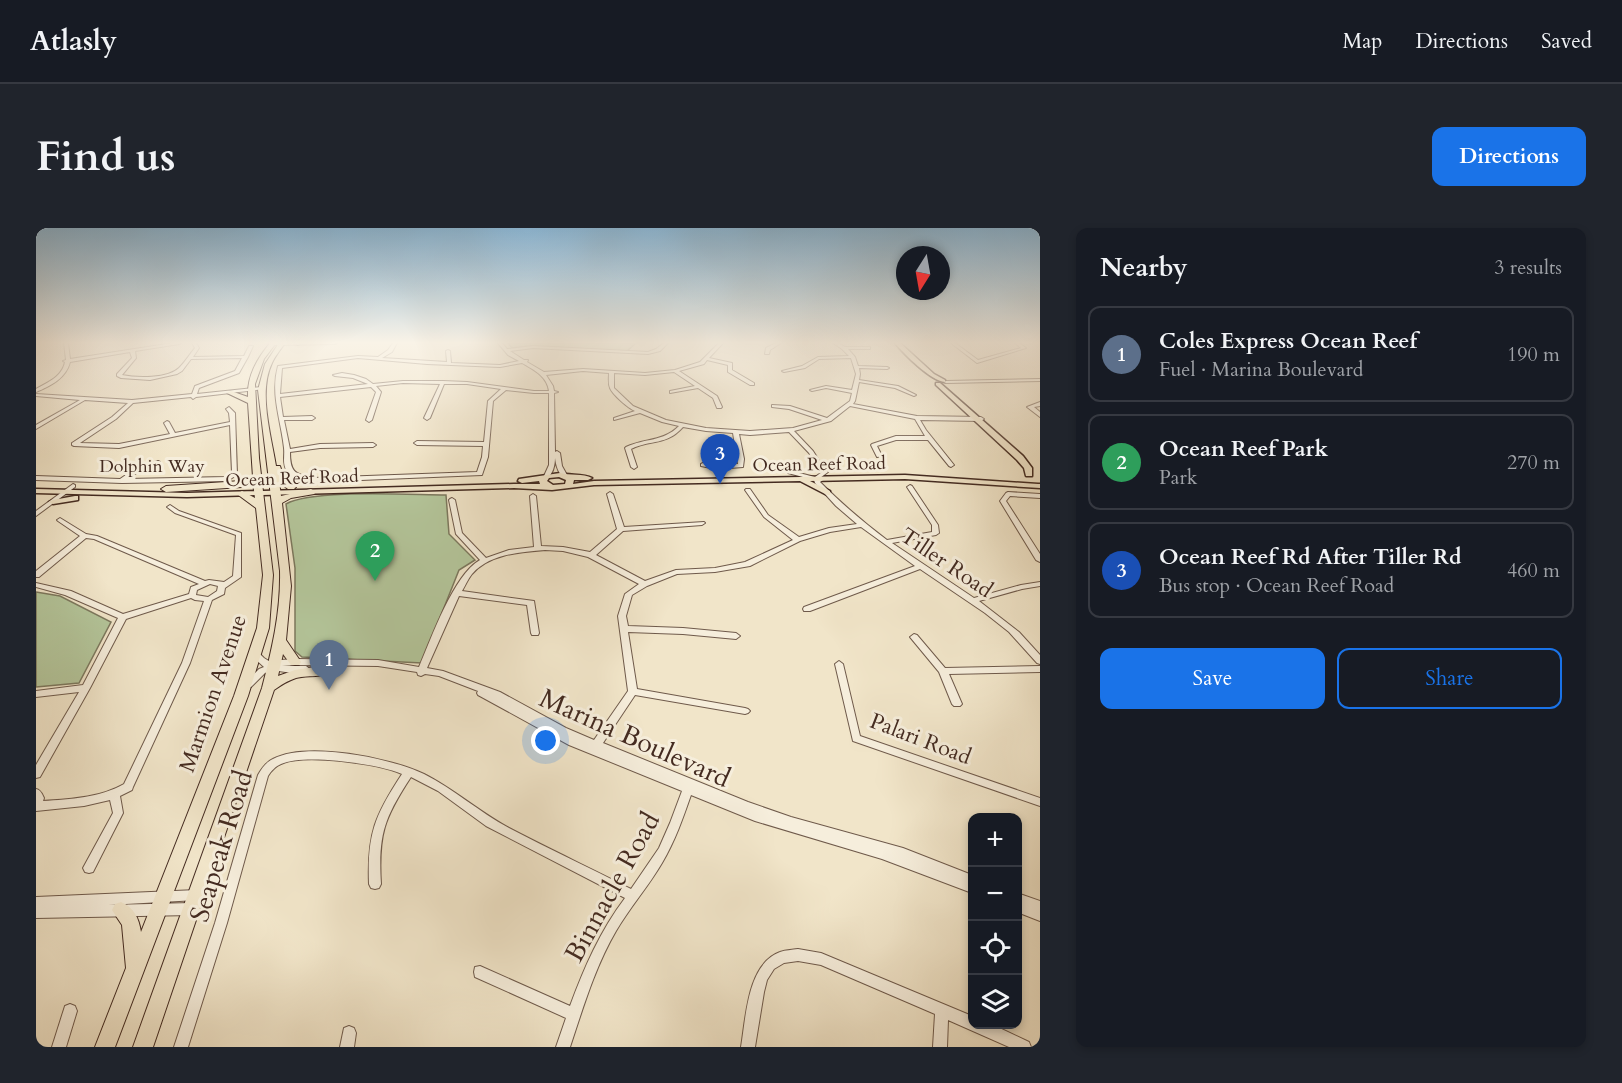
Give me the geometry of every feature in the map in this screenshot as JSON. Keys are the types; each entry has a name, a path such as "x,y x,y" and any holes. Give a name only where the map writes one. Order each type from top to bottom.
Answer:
{"highway":[{"name":"Marmion Avenue","path":"105,1047 241,696 263,628 267,585 251,401 253,381"},
{"name":"Marmion Avenue","path":"143,1047 268,688 280,641 285,610 285,570 262,389 264,381"},
{"path":"231,393 251,401"},
{"path":"270,449 276,454 280,478 291,487"},
{"path":"166,489 242,484 259,486"},
{"path":"275,494 288,496 312,492"},
{"path":"242,494 248,496 262,508"},
{"path":"280,641 296,662"},
{"path":"268,688 279,680 295,674 333,668"},
{"path":"121,910 131,922 135,971"}],"main road":[{"path":"942,382 1032,473 1030,483 1039,486"},
{"name":"Ocean Reef Road","path":"36,484 109,495 242,494 259,486 275,494 291,487 475,480 521,481 566,476 599,478 911,471 1003,478 1032,473"},
{"path":"565,488 571,484 566,476"},
{"path":"545,477 542,482 548,487"},
{"path":"799,479 828,491 866,477"},
{"name":"Ocean Reef Road","path":"312,492 514,486 565,488 594,483 866,477 953,479 1039,486"},
{"name":"Ocean Reef Road","path":"36,491 166,489"},
{"path":"53,502 109,495"}],"street":[{"path":"36,393 52,381"},
{"path":"193,396 197,387 212,381"},
{"path":"276,381 288,451 288,467 295,476 312,480 480,474 487,444 491,401 504,389"},
{"path":"366,381 379,392 369,420"},
{"path":"552,381 558,462 566,476"},
{"path":"613,381 613,390 622,401 640,411 683,424 736,433 790,430 828,421 852,405 860,381"},
{"path":"690,381 715,397 719,407"},
{"path":"747,381 752,384"},
{"path":"861,381 896,387 914,395"},
{"path":"942,382 980,381"},
{"path":"278,396 371,385 443,382 554,392"},
{"path":"428,418 443,382"},
{"path":"672,392 698,387"},
{"path":"812,390 826,387 855,392"},
{"path":"36,393 82,400 131,403 262,389"},
{"path":"193,396 251,390"},
{"path":"545,477 552,465 554,392"},
{"path":"36,427 82,400"},
{"path":"131,403 114,418 74,444 119,446 233,423"},
{"path":"1040,404 1030,407 1040,415"},
{"path":"852,405 917,418 979,419"},
{"path":"774,406 790,408 828,421"},
{"name":"Dolphin Way","path":"36,478 221,481 233,477 235,474 233,423 229,409"},
{"path":"616,419 640,411"},
{"path":"281,419 312,418"},
{"path":"917,418 921,429 943,451 951,465"},
{"path":"167,423 173,434"},
{"path":"634,467 628,448 634,445 660,442 674,436 683,424"},
{"path":"790,430 811,452 817,462"},
{"path":"703,465 741,466 743,460 738,448 736,433"},
{"path":"879,456 873,445 896,438 930,438"},
{"path":"417,443 487,444"},
{"path":"288,451 320,446 373,444"},
{"path":"122,481 140,468 158,463"},
{"path":"791,472 817,478 825,472"},
{"name":"Tiller Road","path":"817,478 817,482 862,525 974,600 1014,632 1040,661"},
{"path":"887,542 936,532 935,525 910,487"},
{"path":"36,512 53,502 65,489"},
{"path":"36,512 65,489"},
{"path":"748,490 766,516 798,540"},
{"path":"610,494 621,529"},
{"path":"1040,496 1008,494 1003,501 1040,560"},
{"path":"533,496 538,549"},
{"path":"453,500 459,534 485,561"},
{"path":"84,536 36,576 36,584 68,593 123,617 192,595 199,599 209,598 222,592 223,586 237,577 239,534 177,512 170,507"},
{"path":"60,520 84,536 95,537 204,583"},
{"path":"591,555 621,529 702,523"},
{"path":"594,748 633,691 626,629 622,616 629,594 644,584 676,572 715,570 747,564 798,540 829,530 862,525"},
{"path":"422,671 458,593 470,573 485,561 507,554 564,548 591,555 644,584"},
{"path":"807,609 921,566"},
{"path":"192,595 194,589 204,583 214,582 223,586"},
{"path":"974,600 1040,584"},
{"path":"458,593 531,603 535,633"},
{"path":"36,793 39,798 37,806 115,796 128,787 186,663 209,598"},
{"path":"36,774 87,688 123,617"},
{"path":"626,629 736,636"},
{"path":"914,637 943,671 957,704"},
{"path":"256,655 264,664 273,667"},
{"name":"Marina Boulevard","path":"241,696 258,674 281,663 378,663 422,671 481,693 552,732 689,786 763,819 883,854 968,886"},
{"name":"Palari Road","path":"839,664 856,738 1040,802"},
{"name":"Marina Boulevard","path":"273,667 279,670 374,668 422,671"},
{"path":"943,671 1040,669"},
{"path":"36,694 87,688"},
{"path":"633,691 745,711"},
{"name":"Seapeak Road","path":"181,1047 267,769 281,759 345,757 380,761 409,772 435,784 490,823 633,896"},
{"path":"375,884 373,860 381,817 409,772"},
{"name":"Marina Boulevard","path":"689,786 766,813 903,853 968,878"},
{"name":"Binnacle Road","path":"563,1047 574,1015 612,928 660,857 689,786"},
{"path":"89,868 118,813 115,796"},
{"path":"1022,900 1040,907"},
{"path":"36,903 194,902"},
{"path":"36,912 121,910 161,903"},
{"path":"1022,908 1040,915"},
{"path":"748,1047 761,976 774,959 794,953 821,959 968,1021"},
{"path":"480,972 574,1015"},
{"path":"940,1047 942,1010"},
{"path":"59,1047 70,1011"},
{"path":"985,1029 1024,1047"}],"green space":[{"path":"446,495 449,534 475,560 459,570 422,663 302,657 295,651 295,568 286,504 317,496"},
{"path":"36,592 60,596 111,622 79,683 36,687"}],"place":[{"name":"Ocean Reef Rd After Tiller Rd","path":"720,484"},
{"name":"Ocean Reef Park","path":"375,581"},
{"name":"Coles Express Ocean Reef","path":"329,690"}]}
